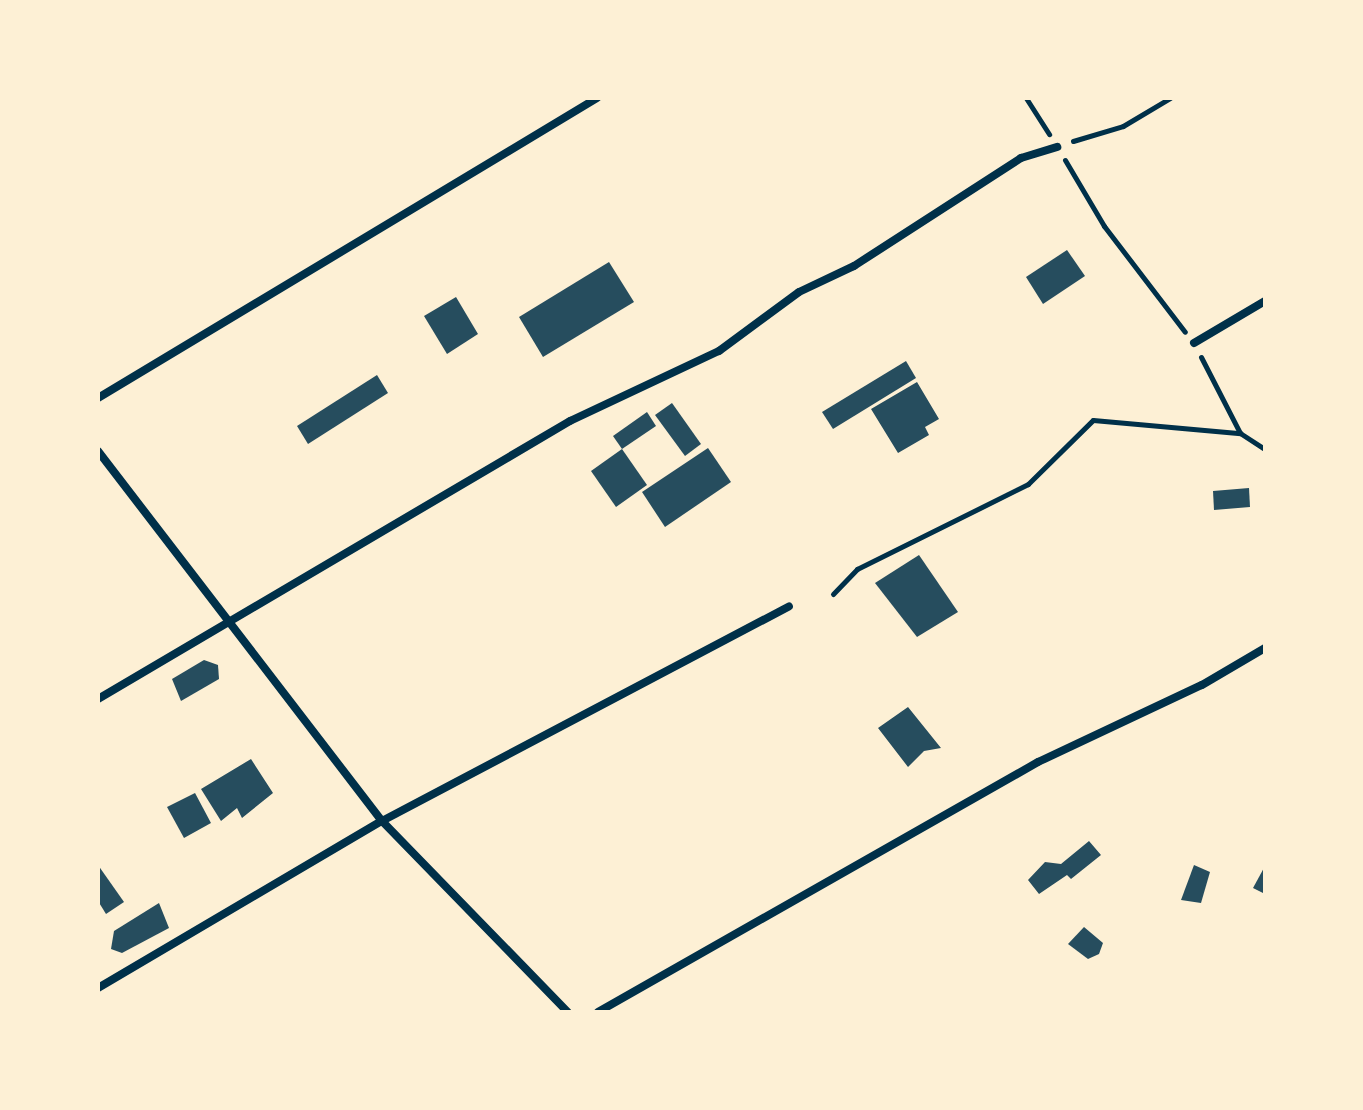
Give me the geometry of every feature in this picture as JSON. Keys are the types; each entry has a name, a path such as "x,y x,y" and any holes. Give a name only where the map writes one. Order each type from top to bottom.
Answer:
{"street":[{"path":"98,398 597,98"},
{"path":"98,699 230,618 570,421 719,351 799,292 854,266 1021,158 1057,147"},
{"path":"1194,343 1265,301"},
{"path":"98,451 230,618 382,821 568,1012"},
{"path":"98,988 382,821 789,606"},
{"path":"598,1012 1038,762 1202,685 1265,648"}],"path":[{"path":"1026,98 1104,226 1194,343 1240,433"},
{"path":"1057,147 1123,126 1170,98"},
{"path":"833,594 857,569 1028,484 1093,420 1240,433 1265,449"}],"building":[{"path":"1067,250 1085,276 1043,304 1026,277"},
{"path":"609,262 634,302 543,357 519,317"},
{"path":"456,297 478,334 447,354 424,316"},
{"path":"906,361 916,378 833,429 822,412"},
{"path":"377,375 388,393 308,444 297,426"},
{"path":"917,382 939,419 925,427 929,435 898,453 871,409"},
{"path":"672,403 701,444 685,456 655,415"},
{"path":"647,412 656,426 622,449 613,436"},
{"path":"708,448 731,482 665,527 642,492"},
{"path":"622,449 647,485 616,507 591,471"},
{"path":"1249,488 1250,507 1214,510 1213,491"},
{"path":"919,555 958,612 917,637 875,583"},
{"path":"204,660 218,665 219,679 181,701 172,679"},
{"path":"908,707 941,748 924,751 908,767 878,728"},
{"path":"251,759 273,793 242,818 237,808 221,821 201,789"},
{"path":"195,793 211,823 184,838 167,807"},
{"path":"1089,841 1101,855 1071,879 1067,875 1039,894 1028,880 1045,862 1061,864"},
{"path":"98,865 124,902 106,914 98,901"},
{"path":"1194,865 1210,872 1201,903 1181,900"},
{"path":"1265,866 1265,894 1253,888"},
{"path":"159,903 169,928 122,953 111,949 114,931"},
{"path":"1084,927 1103,943 1099,954 1088,959 1068,944"}]}
